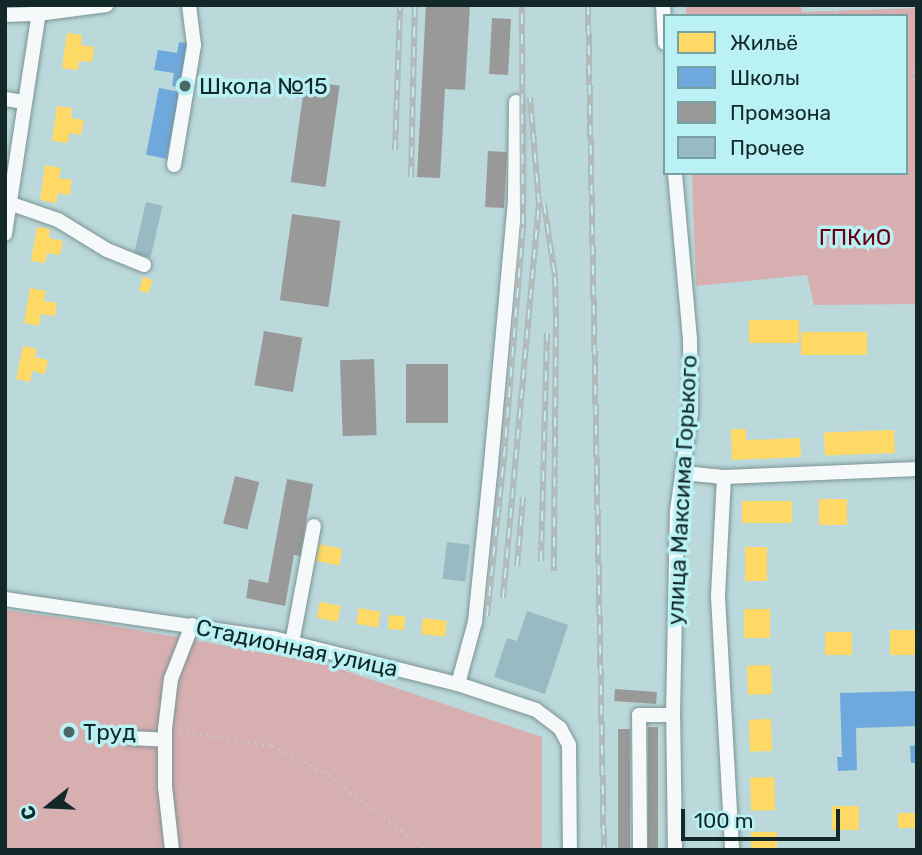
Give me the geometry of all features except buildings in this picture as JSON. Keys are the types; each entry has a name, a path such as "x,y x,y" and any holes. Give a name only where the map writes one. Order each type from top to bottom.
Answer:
{"street":[{"path":"5,15 106,5"},
{"path":"174,165 194,45 189,5"},
{"path":"5,234 39,10"},
{"path":"5,99 25,102"},
{"path":"458,684 475,622 490,475 515,200 516,102"},
{"name":"улица Максима Горького","path":"675,175 690,339 691,411 677,511 673,715 675,850"},
{"path":"9,203 58,220 107,250 144,265"},
{"path":"683,473 724,477 917,469"},
{"name":"улица Максима Горького","path":"724,477 718,597 732,850"},
{"path":"292,643 314,526"},
{"path":"5,591 30,601"},
{"name":"Стадионная улица","path":"5,598 192,625 292,643 458,684 536,710 560,728 569,745 570,850"},
{"path":"172,850 165,787 165,734 172,678 192,625"},
{"path":"640,850 639,715 673,715"},
{"path":"131,738 165,734"}],"path":[{"path":"917,72 911,72 911,79 917,79"},
{"path":"165,734 272,746 328,775 426,850"}],"green space":[{"name":"ГПКиО","path":"686,5 801,5 802,12 917,8 917,304 814,305 807,275 696,286 692,175 908,175 908,14 686,14"},
{"path":"5,610 92,622 322,663 542,737 542,850 5,850"}],"railway":[{"path":"395,150 400,5"},
{"path":"411,177 415,5"},
{"path":"487,616 504,457 523,224 522,5"},
{"path":"588,5 604,850"},
{"path":"503,598 539,203 530,97"},
{"path":"544,204 555,277 554,571"},
{"path":"541,561 547,333"},
{"path":"517,566 523,497"}],"place":[{"name":"Школа №15","path":"185,86"},
{"name":"Труд","path":"69,732"}]}
